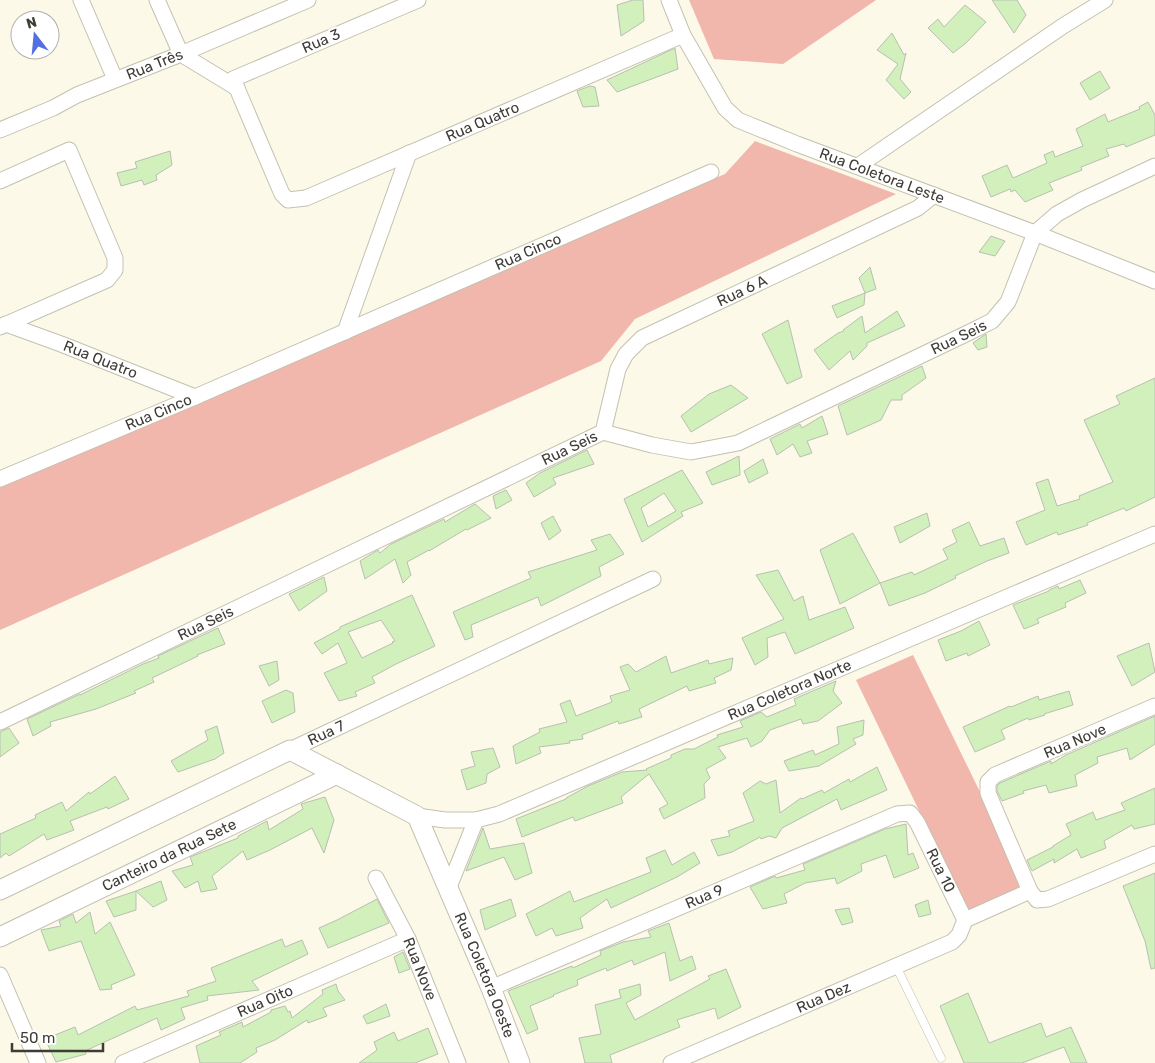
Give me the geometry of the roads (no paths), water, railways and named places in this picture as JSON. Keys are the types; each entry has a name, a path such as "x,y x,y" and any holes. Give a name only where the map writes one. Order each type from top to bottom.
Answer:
{"street":[{"path":"81,0 115,79"},
{"path":"157,0 180,54 237,88"},
{"name":"Rua Três","path":"0,130 115,79 308,0"},
{"name":"Rua 3","path":"237,88 233,79 418,0"},
{"name":"Rua Coletora Leste","path":"668,0 683,35 724,108 738,120 1035,233 1155,281"},
{"path":"858,166 1063,26 1106,0"},
{"name":"Rua Quatro","path":"237,88 282,194 288,200 306,198 683,35"},
{"name":"Rua Quatro","path":"0,180 69,150 115,258 116,270 107,280 3,325"},
{"path":"345,332 409,153"},
{"name":"Rua Seis","path":"0,722 603,432 652,445 691,452 738,443 992,321 1008,302 1035,233 1057,214 1082,200 1155,166"},
{"name":"Rua Cinco","path":"0,479 195,397 711,172"},
{"name":"Rua 6 A","path":"603,432 618,369 626,354 642,338 918,208 934,195"},
{"name":"Rua Quatro","path":"3,325 61,344 195,397"},
{"name":"Rua Coletora Norte","path":"417,816 445,820 476,820 499,814 1155,534"},
{"name":"Rua 7","path":"0,890 653,578"},
{"name":"Rua Nove","path":"1030,891 988,793 988,782 995,775 1155,706"},
{"path":"290,750 417,816"},
{"name":"Canteiro da Rua Sete","path":"0,937 337,774"},
{"name":"Rua 9","path":"490,988 897,814 910,813 917,822"},
{"name":"Rua Coletora Oeste","path":"417,816 520,1063"},
{"path":"448,887 476,820"},
{"name":"Rua 10","path":"917,822 965,920"},
{"path":"965,920 1030,891 1037,900 1048,899 1155,854"},
{"name":"Rua Nove","path":"376,878 408,939 458,1063"},
{"name":"Rua Dez","path":"671,1063 952,942 959,934 965,920"},
{"name":"Rua Oito","path":"123,1063 408,939"},
{"path":"0,975 38,1063"}],"lane":[{"path":"896,966 941,1058"}]}
